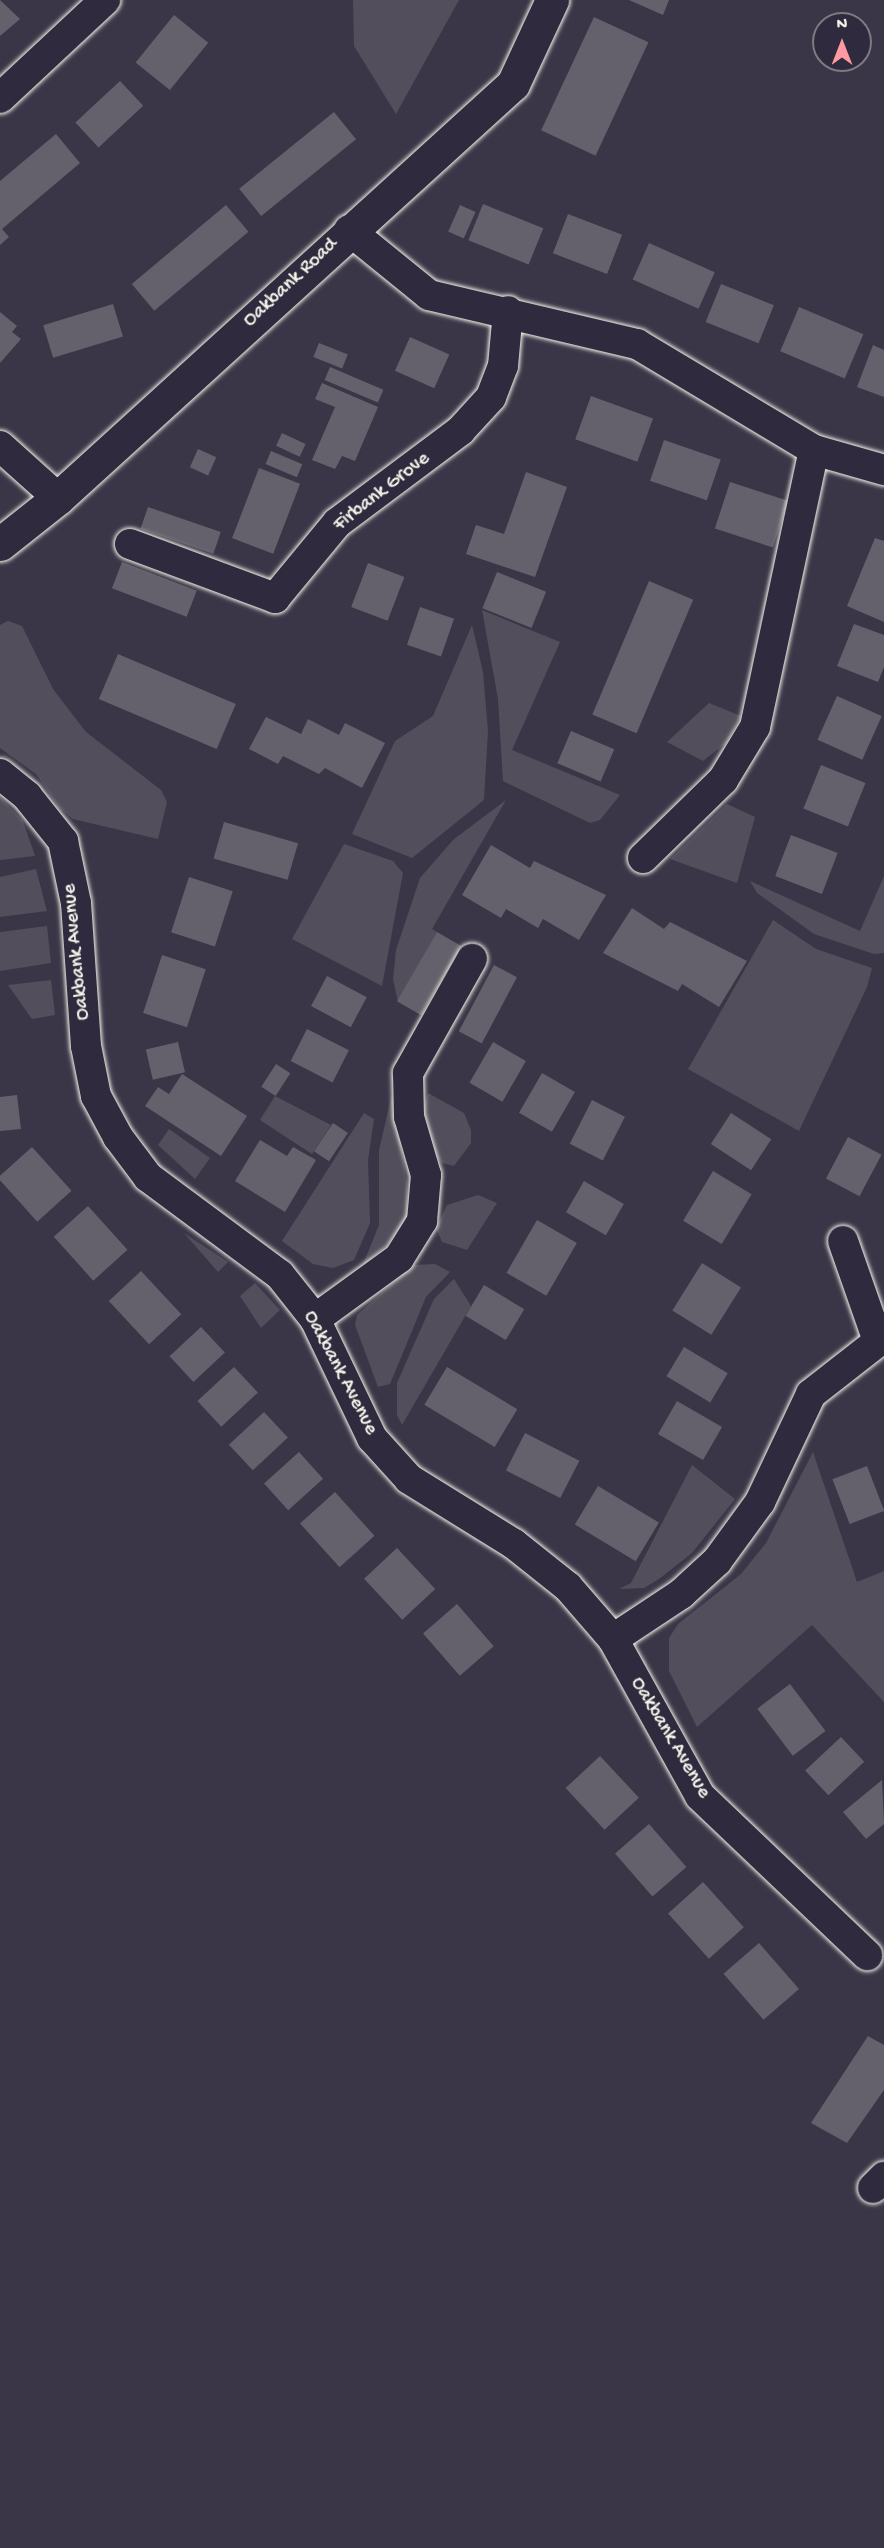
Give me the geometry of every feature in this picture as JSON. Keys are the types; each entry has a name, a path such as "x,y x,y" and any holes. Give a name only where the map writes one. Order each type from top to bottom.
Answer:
{"street":[{"path":"0,98 105,0"},
{"name":"Oakbank Road","path":"0,544 58,498 349,230 513,84 552,0"},
{"path":"349,230 429,295 508,311 637,344 814,450 884,470"},
{"name":"Firbank Grove","path":"130,544 275,598 337,524 460,431 491,397 503,366 508,311"},
{"path":"0,446 58,498"},
{"path":"643,858 723,780 755,727 814,450"},
{"name":"Oakbank Avenue","path":"0,774 27,796 63,841 76,903 88,1056 96,1096 118,1137 148,1177 280,1275 315,1319 372,1438 409,1479 514,1544 568,1587 613,1639 700,1796 867,1955"},
{"path":"315,1319 399,1258 422,1221 426,1175 409,1117 408,1073 472,959"},
{"path":"613,1639 681,1594 717,1561 760,1502 811,1394 880,1337 843,1241"}],"shaded area":[{"path":"353,0 459,0 396,114 354,46"},
{"path":"482,610 560,642 512,750 620,795 600,820 590,823 503,781 498,699"},
{"path":"8,621 22,626 53,689 86,732 161,790 167,802 158,839 73,819 59,808 36,774 0,748 0,625"},
{"path":"472,625 483,672 488,731 484,800 412,858 352,834 395,741 433,716"},
{"path":"709,703 741,716 726,743 703,761 667,742"},
{"path":"0,797 23,821 35,856 0,860"},
{"path":"506,800 432,929 437,932 398,1002 393,979 396,950 420,878 453,840"},
{"path":"727,804 755,817 737,883 670,859"},
{"path":"344,844 393,861 403,873 382,986 292,939"},
{"path":"36,869 47,911 0,917 0,877"},
{"path":"884,876 884,953 874,954 814,934 757,893 750,881 860,931"},
{"path":"773,920 816,949 872,968 867,987 799,1131 688,1069"},
{"path":"47,926 51,963 0,971 0,932"},
{"path":"51,980 55,1015 32,1019 8,985"},
{"path":"428,1093 464,1113 471,1130 471,1143 454,1166 442,1163 431,1149 424,1107"},
{"path":"392,1094 407,1182 407,1218 400,1233 362,1267 379,1225 379,1150"},
{"path":"275,1096 331,1125 312,1154 260,1120"},
{"path":"364,1113 374,1119 368,1160 370,1223 354,1260 333,1268 313,1264 282,1241"},
{"path":"169,1129 210,1158 195,1179 158,1145"},
{"path":"478,1195 497,1203 467,1250 442,1242 436,1228 447,1205"},
{"path":"184,1233 228,1262 218,1272"},
{"path":"435,1264 450,1272 426,1297 390,1384 378,1387 355,1325 357,1315 413,1265"},
{"path":"454,1279 471,1306 402,1425 397,1415 397,1383 434,1299"},
{"path":"255,1283 280,1310 261,1328 240,1296"},
{"path":"813,1452 857,1582 884,1571 884,1702 812,1625 697,1727 669,1671 669,1638 678,1624 741,1574 766,1543"},
{"path":"692,1465 735,1499 692,1553 659,1579 644,1588 619,1589 631,1583"}],"building":[{"path":"0,0 20,19 0,36"},
{"path":"629,0 669,0 663,15"},
{"path":"174,15 208,43 170,90 136,62"},
{"path":"594,17 648,42 596,156 541,130"},
{"path":"120,81 143,106 99,147 75,123"},
{"path":"334,112 356,139 261,216 239,189"},
{"path":"56,134 80,163 2,229 9,237 0,245 0,181"},
{"path":"483,204 543,228 529,265 468,240"},
{"path":"226,205 248,232 154,311 132,284"},
{"path":"460,205 476,212 464,238 448,231"},
{"path":"568,214 622,235 607,274 553,253"},
{"path":"649,243 715,272 699,309 633,280"},
{"path":"721,284 774,305 758,343 706,322"},
{"path":"113,304 123,337 53,358 43,325"},
{"path":"799,307 863,334 845,379 780,351"},
{"path":"0,312 17,326 12,332 21,339 0,363"},
{"path":"410,337 449,354 434,388 395,371"},
{"path":"319,343 348,355 342,369 313,357"},
{"path":"873,345 884,350 884,397 857,387"},
{"path":"330,367 383,390 378,403 325,380"},
{"path":"322,383 378,407 355,461 342,456 335,469 312,460 335,407 315,399"},
{"path":"591,396 653,419 637,462 575,439"},
{"path":"282,433 306,444 300,457 276,446"},
{"path":"664,440 721,460 707,500 650,481"},
{"path":"198,449 216,457 208,475 190,467"},
{"path":"271,451 302,464 297,477 266,464"},
{"path":"259,468 300,484 273,554 232,538"},
{"path":"526,472 567,487 535,577 466,554 476,525 504,534"},
{"path":"730,482 788,501 773,547 715,529"},
{"path":"148,507 221,532 213,554 141,529"},
{"path":"875,538 884,541 884,622 847,606"},
{"path":"122,562 197,591 187,617 112,588"},
{"path":"368,563 404,577 388,621 351,607"},
{"path":"497,572 546,592 532,628 482,608"},
{"path":"649,581 693,600 637,733 592,714"},
{"path":"420,607 454,619 441,657 407,645"},
{"path":"854,624 884,635 884,667 878,682 837,666"},
{"path":"118,654 236,704 217,749 99,699"},
{"path":"837,696 882,716 862,760 817,740"},
{"path":"266,717 301,734 308,719 339,735 345,723 385,743 362,788 325,768 319,774 283,756 278,764 249,749"},
{"path":"571,731 614,749 601,782 557,763"},
{"path":"821,765 866,783 848,827 803,809"},
{"path":"224,822 298,843 288,880 214,859"},
{"path":"791,835 838,853 822,894 775,876"},
{"path":"491,845 530,868 534,861 606,895 579,940 543,919 538,928 506,909 501,918 462,895"},
{"path":"189,877 233,891 215,946 171,932"},
{"path":"632,908 664,929 670,922 747,961 719,1007 682,984 678,991 603,953"},
{"path":"437,932 461,946 421,1015 397,1001"},
{"path":"162,955 206,969 187,1027 143,1013"},
{"path":"494,965 517,977 482,1043 459,1031"},
{"path":"327,976 367,997 351,1027 311,1006"},
{"path":"307,1029 349,1050 333,1082 291,1061"},
{"path":"178,1042 185,1072 153,1080 146,1049"},
{"path":"493,1042 526,1061 502,1102 470,1083"},
{"path":"276,1064 290,1073 276,1096 261,1087"},
{"path":"542,1073 575,1092 552,1132 519,1113"},
{"path":"182,1074 247,1116 221,1156 145,1106 158,1087 169,1094"},
{"path":"17,1095 21,1129 0,1131 0,1097"},
{"path":"592,1100 625,1117 603,1160 570,1144"},
{"path":"731,1113 771,1139 751,1170 711,1144"},
{"path":"333,1123 348,1133 329,1161 314,1151"},
{"path":"848,1137 882,1155 859,1196 826,1178"},
{"path":"260,1140 287,1156 293,1147 316,1160 285,1212 235,1181"},
{"path":"32,1147 71,1191 37,1222 0,1180 0,1176"},
{"path":"713,1171 752,1194 722,1244 683,1221"},
{"path":"584,1181 624,1204 606,1235 566,1212"},
{"path":"88,1206 127,1250 93,1281 54,1237"},
{"path":"537,1220 577,1243 546,1296 506,1273"},
{"path":"702,1263 741,1287 711,1335 672,1310"},
{"path":"141,1271 181,1314 149,1344 109,1301"},
{"path":"484,1285 524,1309 506,1340 465,1316"},
{"path":"201,1327 225,1353 193,1382 170,1356"},
{"path":"684,1347 728,1373 710,1402 666,1376"},
{"path":"234,1367 258,1393 221,1427 197,1401"},
{"path":"447,1367 517,1409 495,1447 424,1405"},
{"path":"677,1401 722,1427 703,1460 658,1434"},
{"path":"264,1412 288,1438 253,1470 229,1445"},
{"path":"525,1433 579,1461 560,1498 506,1470"},
{"path":"299,1452 323,1479 288,1510 264,1483"},
{"path":"867,1466 884,1511 850,1524 832,1479"},
{"path":"598,1486 659,1523 636,1561 575,1525"},
{"path":"335,1492 374,1536 340,1567 300,1523"},
{"path":"397,1548 435,1589 402,1620 364,1579"},
{"path":"457,1604 494,1646 460,1676 423,1634"},
{"path":"790,1684 826,1731 793,1756 757,1709"},
{"path":"841,1737 864,1762 828,1795 805,1770"},
{"path":"600,1756 639,1798 605,1830 566,1788"},
{"path":"882,1780 884,1824 866,1839 843,1812"},
{"path":"649,1824 686,1867 652,1897 615,1854"},
{"path":"703,1882 744,1927 709,1959 668,1913"},
{"path":"759,1943 799,1989 764,2020 724,1974"},
{"path":"868,2036 884,2045 884,2090 847,2143 811,2123"}]}
